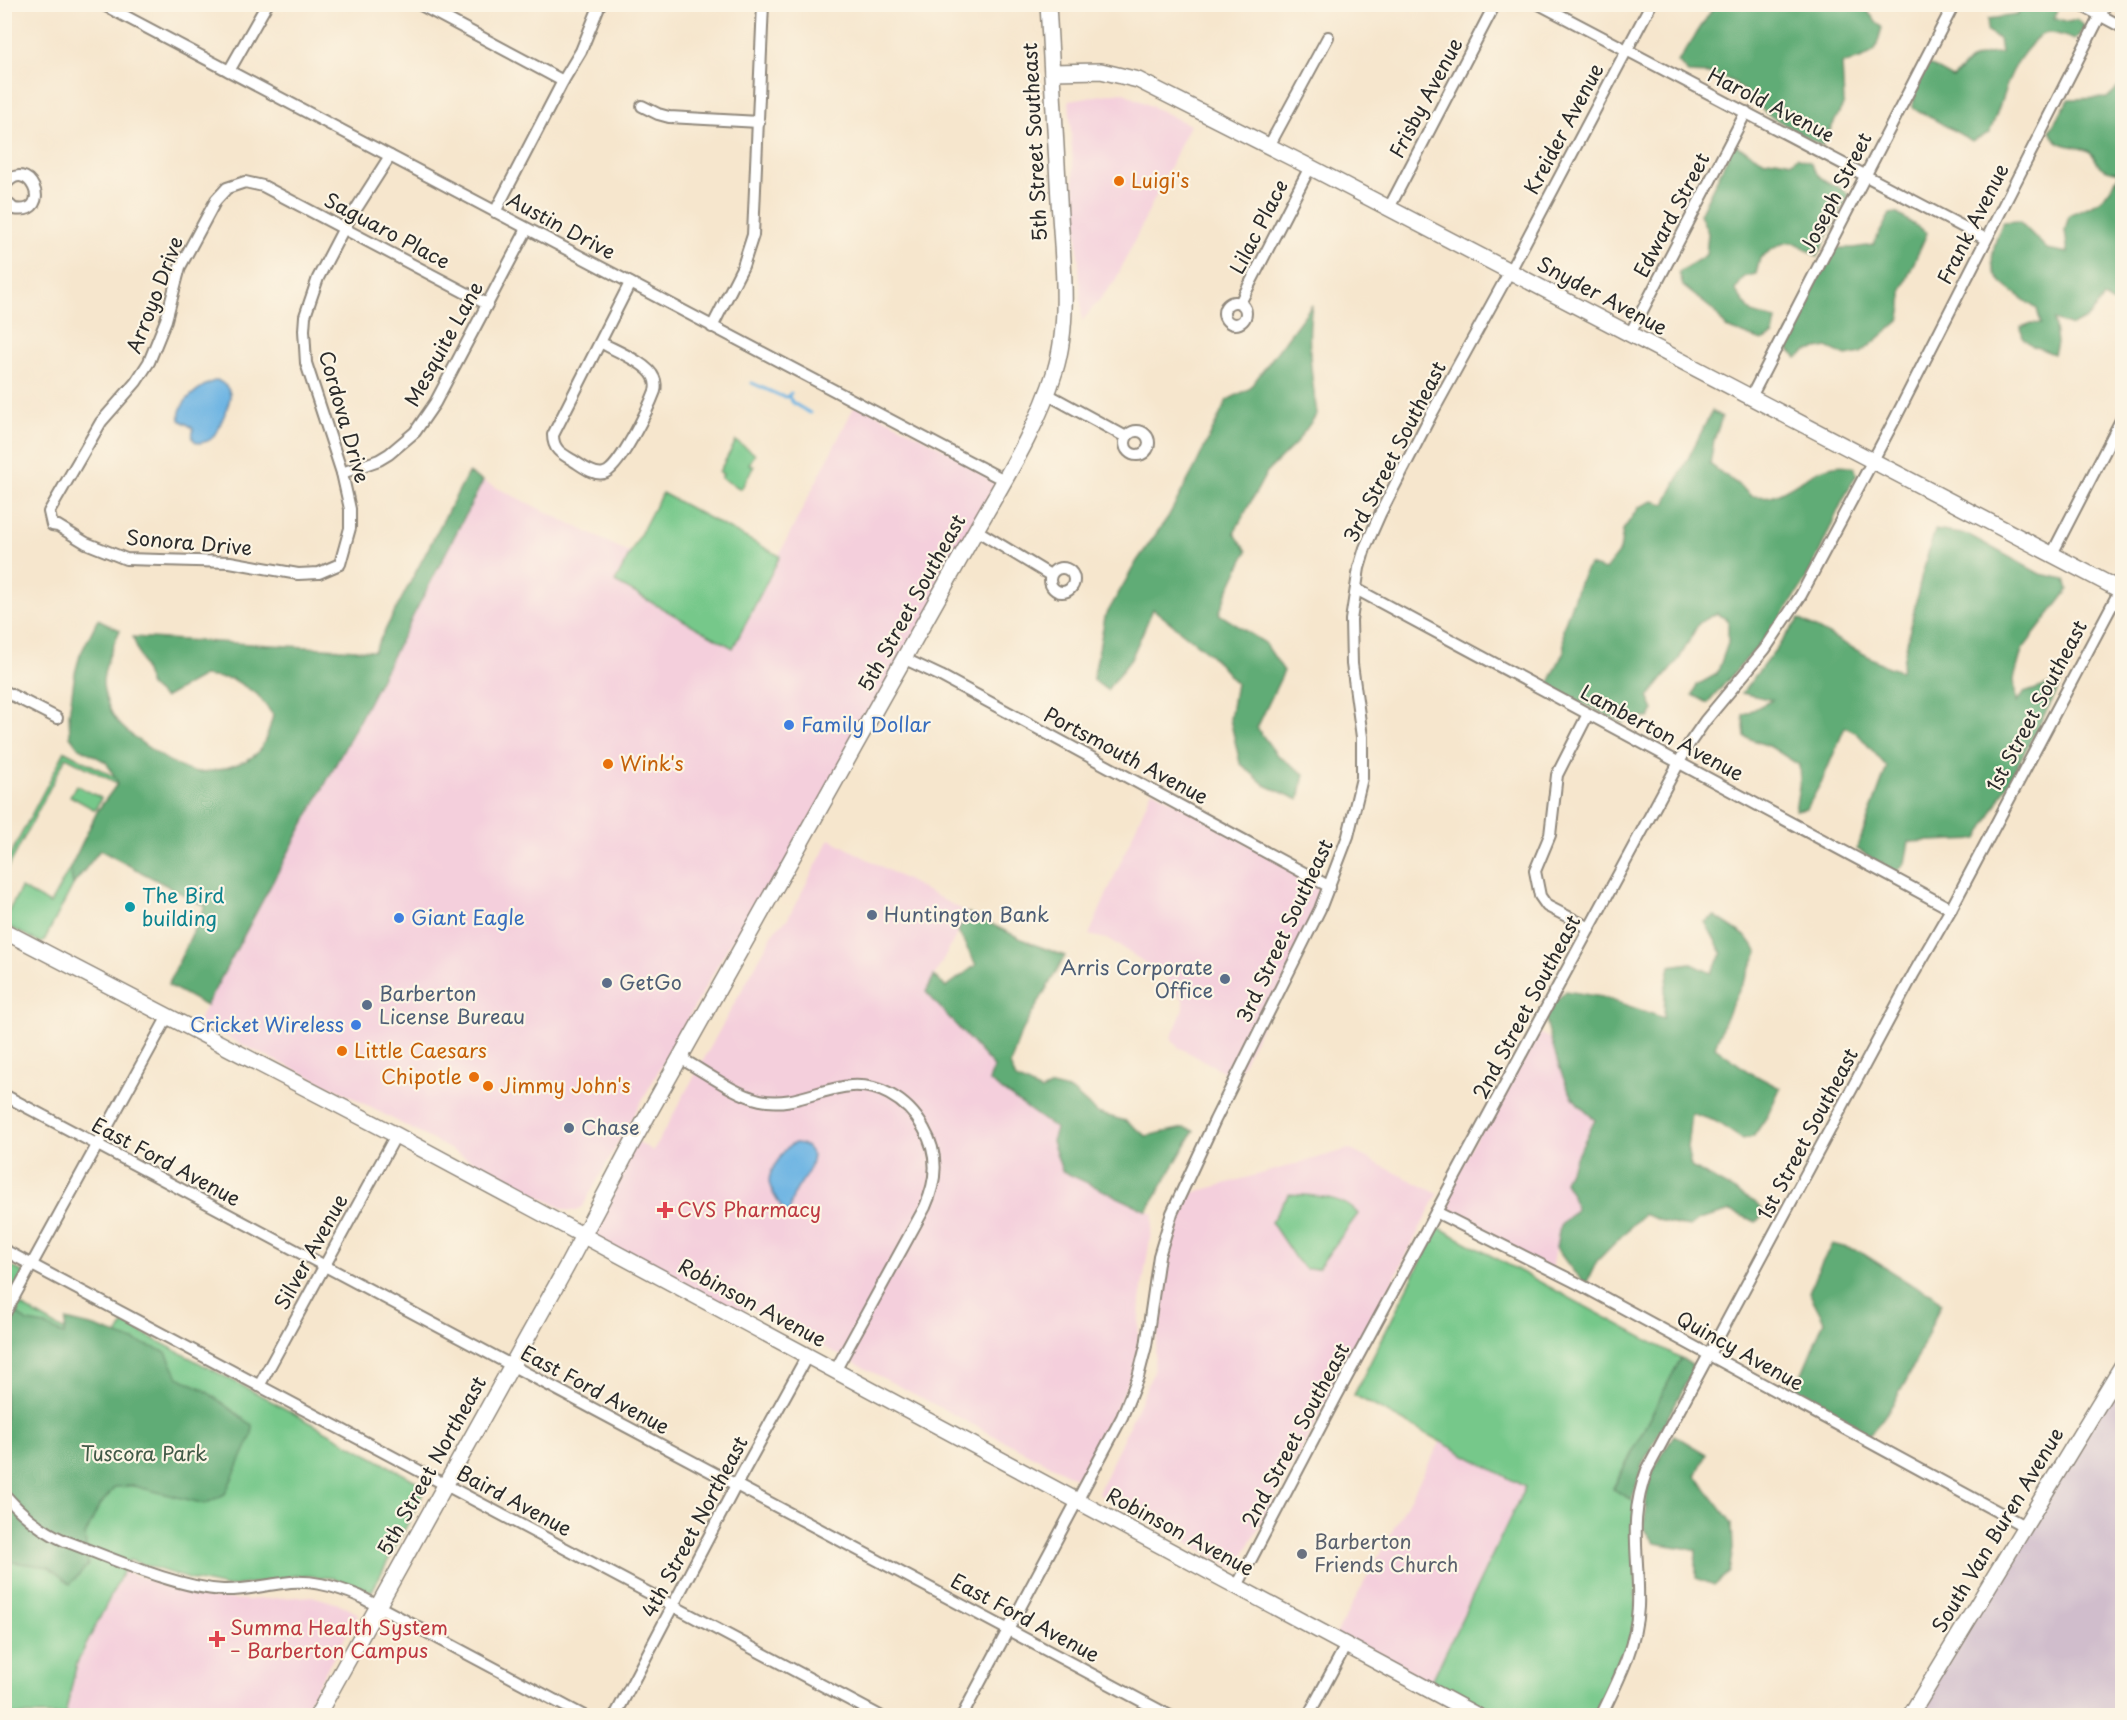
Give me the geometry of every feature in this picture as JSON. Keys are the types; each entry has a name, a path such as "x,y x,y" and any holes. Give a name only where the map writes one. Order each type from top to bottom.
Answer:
{"main road":[{"name":"5th Street Southeast","path":"582,1236 1004,480 1047,394 1059,352 1063,315 1048,4"},
{"name":"Snyder Avenue","path":"1052,72 1101,71 1138,80 1310,167 2121,590"},
{"name":"Robinson Avenue","path":"4,931 396,1135 1478,1716"},
{"name":"5th Street Northeast","path":"317,1716 582,1236"},
{"name":"South Van Buren Avenue","path":"1910,1716 2122,1366"}],"street":[{"name":"Austin Drive","path":"102,4 1004,480"},
{"path":"229,71 267,4"},
{"path":"419,4 564,81"},
{"path":"495,212 581,51 600,4"},
{"path":"712,327 743,266 751,244 755,209 763,4"},
{"name":"Frisby Avenue","path":"1389,208 1495,4"},
{"name":"Harold Avenue","path":"1539,4 1986,239"},
{"name":"Kreider Avenue","path":"1510,272 1652,4"},
{"name":"Joseph Street","path":"1751,398 1954,4"},
{"path":"2079,4 2122,27"},
{"name":"Frank Avenue","path":"1873,461 2106,4"},
{"path":"1269,146 1328,37"},
{"path":"642,106 669,117 759,122"},
{"name":"Edward Street","path":"1630,334 1746,112"},
{"name":"Cordova Drive","path":"340,564 351,528 351,518 342,473 306,363 304,330 308,303 318,278 344,228 390,156"},
{"name":"Lilac Place","path":"1240,303 1310,167"},
{"path":"4,200 14,209 25,209 34,203 36,192 32,182 23,177 12,178 5,187"},
{"name":"Arroyo Drive","path":"49,512 101,423 136,382 149,362 166,320 180,267 216,200 227,188 244,182 254,183 271,191"},
{"name":"Saguaro Place","path":"271,191 487,304"},
{"name":"Mesquite Lane","path":"342,473 379,460 415,432 435,403 527,229"},
{"name":"3rd Street Southeast","path":"962,1716 1122,1417 1138,1377 1146,1346 1159,1256 1172,1213 1330,886 1348,836 1362,778 1362,738 1351,620 1365,548 1431,415 1510,272"},
{"path":"600,342 644,366 654,377 656,389 627,448 612,469 603,474 595,473 559,453 553,444 553,435 600,342 630,283"},
{"path":"1047,394 1126,437"},
{"path":"2052,554 2122,418"},
{"name":"2nd Street Southeast","path":"1237,1586 1679,762 1705,721 1765,649 1792,611 1873,461"},
{"name":"Sonora Drive","path":"49,512 52,525 58,526 86,543 126,559 230,562 298,574 319,573 340,564"},
{"path":"976,530 1050,575"},
{"name":"Lamberton Avenue","path":"1356,589 1951,909"},
{"name":"1st Street Southeast","path":"1601,1716 1623,1672 1635,1627 1638,1608 1635,1524 1640,1488 1655,1453 1951,909 2121,590"},
{"name":"Portsmouth Avenue","path":"905,659 941,676 1330,886"},
{"path":"4,691 57,718"},
{"path":"1588,714 1557,775 1550,835 1535,871 1540,896 1547,906 1590,928"},
{"path":"4,1315 168,1016"},
{"path":"680,1058 760,1100 792,1100 850,1085 866,1086 882,1091 909,1108 921,1122 929,1138 936,1174 932,1192 835,1371"},
{"name":"East Ford Avenue","path":"4,1095 1170,1716"},
{"name":"Silver Avenue","path":"259,1386 396,1135"},
{"name":"Quincy Avenue","path":"1437,1212 1536,1261 2024,1526"},
{"name":"Baird Avenue","path":"4,1250 880,1716"},
{"name":"4th Street Northeast","path":"615,1716 736,1485 807,1356"},
{"path":"4,1494 35,1525 50,1534 175,1581 222,1590 299,1581 340,1588 584,1716"},
{"path":"1308,1716 1346,1645"}],"shaded area":[{"path":"1122,92 1190,125 1115,281 1082,321 1069,100"},
{"path":"856,403 1004,480 744,944 733,938 583,1206 575,1211 565,1210 338,1090 197,1023 352,734 483,481 630,553 615,581 732,648"},
{"path":"1152,790 1330,887 1236,1078 1178,1047 1171,1039 1184,1007 1183,999 1162,974 1110,940 1089,935"},
{"path":"830,839 968,913 926,992 994,1067 990,1081 1056,1129 1062,1171 1154,1214 1140,1301 1137,1357 1122,1397 1079,1480 747,1307 741,1320 582,1236 634,1139 653,1151 775,930 788,918"},
{"path":"1535,1030 1550,1039 1567,1086 1576,1101 1595,1120 1581,1146 1571,1192 1576,1209 1560,1226 1552,1270 1436,1212"},
{"path":"1349,1149 1438,1194 1374,1317 1236,1569 1098,1493 1153,1373 1167,1239 1185,1195"},
{"path":"2122,1365 2122,1715 1910,1716"},
{"path":"1441,1441 1525,1486 1428,1689 1334,1638"},
{"name":"Summa Health System – Barberton Campus","path":"123,1571 208,1598 247,1600 312,1596 342,1605 358,1614 301,1715 65,1716 77,1663"}],"green space":[{"path":"1715,5 1862,5 1882,28 1875,51 1860,59 1842,64 1844,103 1822,146 1768,115 1734,82 1710,74 1688,73 1678,62"},
{"path":"2022,5 2059,5 2054,18 2069,22 2077,19 2085,27 2075,40 2052,33 2043,34 2035,39 2015,66 1989,133 1972,141 1912,107 1920,77 1928,64 1953,78 1964,66 1979,56 2001,53 1999,39 1987,32 1988,19 2017,15"},
{"path":"2122,84 2122,303 2120,306 2104,298 2086,319 2072,326 2054,320 2057,343 2054,354 2033,346 2023,338 2021,327 2032,323 2041,324 2037,309 2011,291 1996,275 1993,255 1996,240 2003,222 2019,221 2047,249 2068,253 2065,231 2069,215 2100,200 2110,190 2120,173 2101,167 2090,152 2056,140 2050,130 2069,99 2107,98"},
{"path":"1734,144 1765,161 1776,159 1792,162 1797,157 1810,162 1818,175 1849,194 1817,257 1794,243 1782,244 1760,258 1756,274 1744,277 1735,290 1752,313 1776,320 1773,335 1762,341 1727,328 1713,310 1683,286 1679,272 1706,255 1708,233 1700,214"},
{"path":"1896,213 1927,233 1902,290 1899,321 1861,353 1846,356 1827,347 1807,351 1797,358 1786,347 1788,332 1802,315 1807,297 1833,248 1873,245 1890,214"},
{"path":"1312,305 1310,346 1317,414 1296,443 1267,472 1234,533 1247,551 1219,614 1265,643 1284,671 1257,728 1276,754 1304,774 1299,800 1265,785 1240,763 1230,719 1236,683 1211,655 1153,609 1131,659 1107,690 1093,680 1105,617 1137,561 1168,517 1227,400 1249,389"},
{"path":"1712,411 1722,417 1714,440 1710,464 1751,496 1772,496 1832,466 1854,467 1857,474 1814,562 1787,609 1708,703 1693,695 1697,685 1717,674 1728,643 1728,621 1717,613 1699,623 1679,659 1648,697 1654,710 1649,718 1632,717 1623,723 1547,687 1564,651 1563,628 1579,583 1589,565 1605,570 1620,551 1623,530 1639,507 1653,501 1665,504"},
{"path":"736,441 755,454 749,464 754,466 741,489 721,478 723,474 719,472"},
{"path":"468,473 483,481 352,734 206,1006 168,985 205,906 100,850 73,885 70,868 98,810 118,783 106,762 78,747 70,736 69,714 80,655 98,619 120,630 107,662 103,682 109,708 123,727 154,752 189,770 211,771 246,761 263,745 273,715 257,694 233,679 203,676 164,698 150,686 133,637 374,651"},
{"path":"662,493 780,556 733,648 615,582"},
{"path":"1935,530 1969,535 2040,574 2065,579 2068,590 2022,650 2014,679 2016,702 2024,693 2063,680 1978,839 1909,842 1905,863 1896,873 1857,849 1887,767 1857,733 1845,727 1823,779 1807,808 1795,810 1800,781 1799,765 1771,747 1745,737 1743,715 1772,700 1742,693 1799,619 1888,667 1901,671 1922,574"},
{"path":"65,751 126,783 41,943 5,925 5,918 21,888 50,904 117,783 66,757 5,874 5,865"},
{"path":"76,785 101,798 95,810 70,796"},
{"path":"968,913 1030,943 1065,956 1020,1035 1010,1065 1016,1079 1041,1091 1052,1086 1072,1091 1097,1113 1126,1121 1146,1136 1184,1128 1194,1131 1147,1211 1062,1171 1052,1141 1056,1129 989,1081 994,1067 926,992 934,976 946,987 976,965 958,931"},
{"path":"1715,916 1747,937 1758,952 1725,1019 1715,1047 1749,1072 1780,1088 1768,1115 1753,1137 1742,1139 1715,1121 1691,1113 1687,1148 1691,1167 1755,1202 1764,1213 1756,1222 1731,1211 1699,1220 1690,1227 1667,1223 1643,1214 1597,1261 1586,1284 1556,1248 1560,1226 1576,1209 1571,1192 1564,1181 1595,1120 1575,1100 1565,1082 1544,1013 1566,991 1602,997 1664,1018 1665,990 1670,966 1690,963 1711,973 1722,953 1705,922"},
{"path":"1289,1194 1336,1200 1352,1208 1358,1214 1318,1268 1306,1269 1297,1261 1271,1222"},
{"path":"1438,1227 1681,1358 1613,1488 1637,1504 1635,1627 1601,1715 1478,1715 1428,1689 1525,1487 1354,1395"},
{"path":"1832,1244 1859,1251 1912,1285 1933,1294 1941,1303 1901,1391 1880,1422 1868,1435 1794,1392 1824,1321 1809,1292"},
{"name":"Tuscora Park","path":"4,1262 33,1278 18,1304 106,1355 124,1323 427,1487 372,1591 332,1578 296,1575 226,1587 189,1579 129,1560 77,1663 65,1715 5,1715"},
{"path":"5,1302 27,1322 45,1325 64,1335 66,1320 95,1327 166,1352 178,1377 203,1389 252,1425 252,1435 225,1494 205,1504 134,1486 115,1487 98,1508 85,1536 88,1565 70,1584 49,1567 5,1561"},
{"path":"1681,1358 1695,1367 1643,1463 1632,1500 1613,1489"},
{"path":"1674,1435 1706,1454 1696,1476 1732,1523 1733,1549 1729,1572 1714,1585 1696,1578 1696,1550 1655,1543 1644,1528 1647,1489 1655,1467"}],"water":[{"path":"217,380 228,389 230,394 228,404 212,438 199,443 193,439 193,428 180,420 180,413 191,395"},
{"path":"795,1143 806,1146 813,1156 809,1170 794,1194 790,1211 785,1214 772,1192 769,1181 773,1168 782,1154"}],"waterway":[{"path":"752,383 781,396 787,397 791,393"},
{"path":"789,397 793,403 810,413"}],"place":[{"name":"Luigi's","path":"1119,181"},
{"name":"Family Dollar","path":"789,725"},
{"name":"Wink's","path":"608,764"},
{"name":"The Bird building","path":"130,907"},
{"name":"Huntington Bank","path":"872,915"},
{"name":"Giant Eagle","path":"399,918"},
{"name":"Arris Corporate Office","path":"1225,979"},
{"name":"GetGo","path":"607,983"},
{"name":"Barberton License Bureau","path":"367,1005"},
{"name":"Cricket Wireless","path":"356,1025"},
{"name":"Little Caesars","path":"342,1051"},
{"name":"Chipotle","path":"474,1077"},
{"name":"Jimmy John's","path":"488,1086"},
{"name":"Chase","path":"569,1128"},
{"name":"CVS Pharmacy","path":"665,1210"},
{"name":"Barberton Friends Church","path":"1302,1554"},
{"name":"Summa Health System – Barberton Campus","path":"217,1639"}]}
